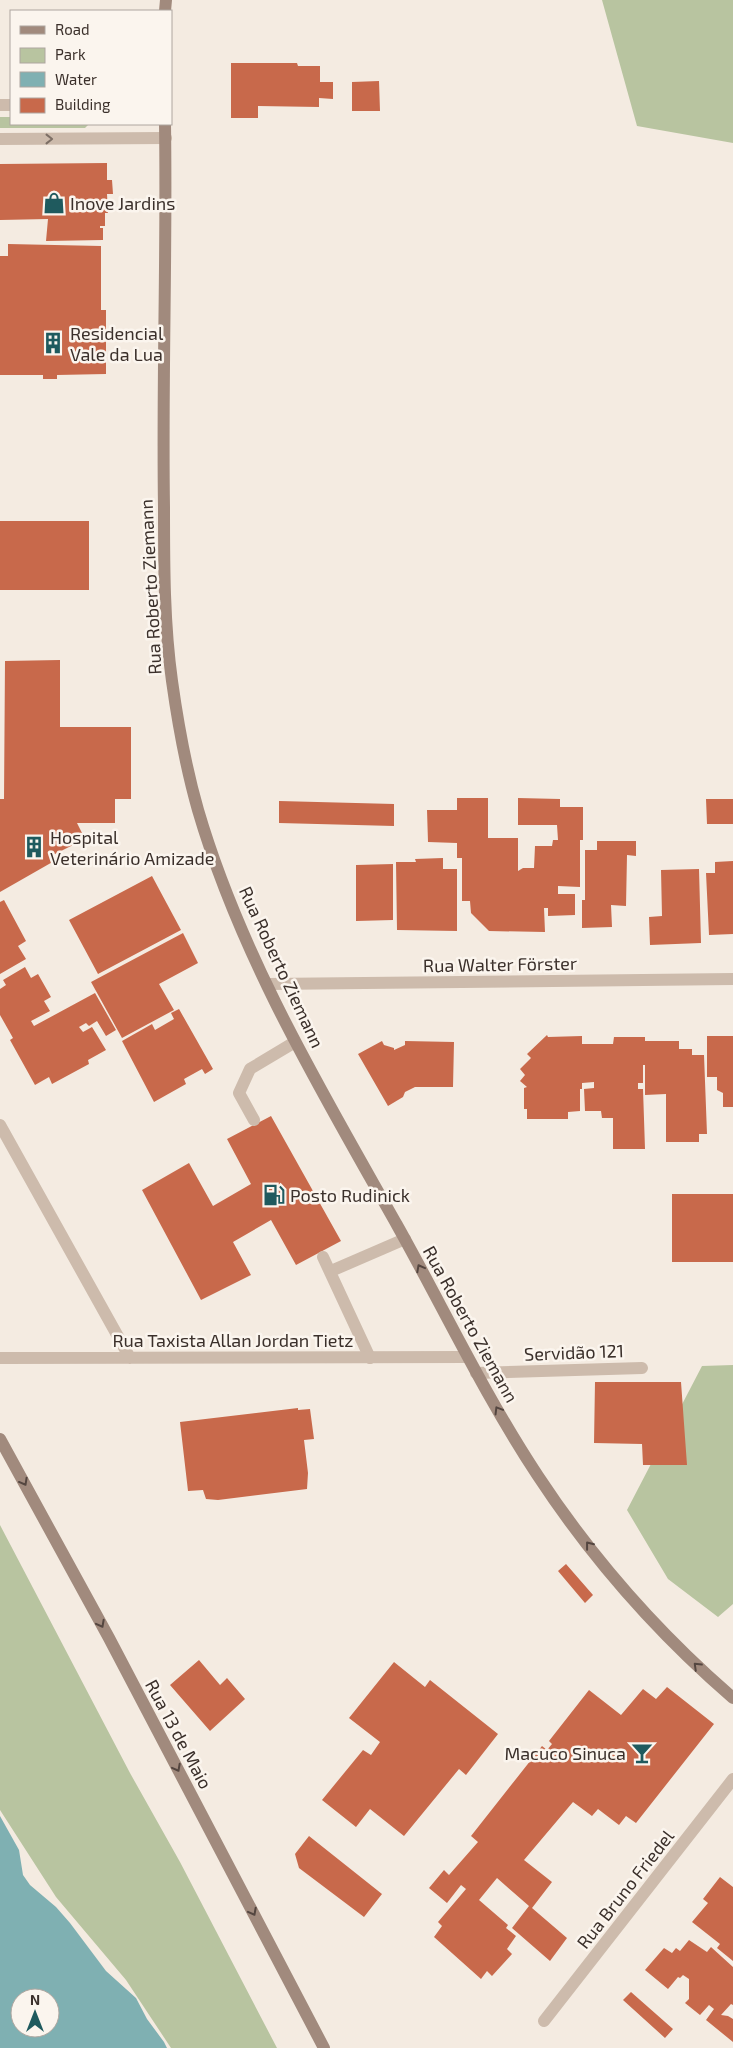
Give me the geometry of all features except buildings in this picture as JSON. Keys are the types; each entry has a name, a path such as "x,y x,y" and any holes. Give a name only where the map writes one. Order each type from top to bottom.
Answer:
{"main road":[{"name":"Rua Roberto Ziemann","path":"166,125 163,456 165,593 172,684 182,742 197,807 235,911 295,1042 405,1239 466,1357 538,1476 587,1542 614,1576 674,1643 733,1698"},
{"name":"Rua 13 de Maio","path":"0,1439 109,1638 324,2048"}],"street":[{"path":"0,139 166,138"},
{"name":"Rua Walter Förster","path":"268,984 733,979"},
{"path":"254,1120 238,1093 250,1069 295,1042"},
{"path":"0,1125 130,1358"},
{"path":"331,1271 405,1239"},
{"path":"323,1257 370,1358"},
{"name":"Rua Taxista Allan Jordan Tietz","path":"0,1358 466,1357"},
{"name":"Servidão 121","path":"476,1373 642,1368"},
{"name":"Rua Bruno Friedel","path":"544,2021 733,1779"}],"green space":[{"path":"602,0 733,0 733,143 637,126"},
{"path":"0,117 10,117 10,125 88,125 85,128 0,128"},
{"path":"733,1365 733,1604 718,1617 668,1579 627,1510 702,1366"},
{"path":"0,1525 277,2048 171,2048 126,1980 56,1897 0,1810"}],"water":[{"path":"0,1816 19,1850 23,1875 30,1885 56,1907 106,1971 136,1998 147,2019 167,2048 0,2048"}],"place":[{"name":"Inove Jardins","path":"54,203"},
{"name":"Residencial Vale da Lua","path":"53,343"},
{"name":"Hospital Veterinário Amizade","path":"34,847"},
{"name":"Posto Rudinick","path":"274,1195"},
{"name":"Macuco Sinuca","path":"642,1753"}]}
